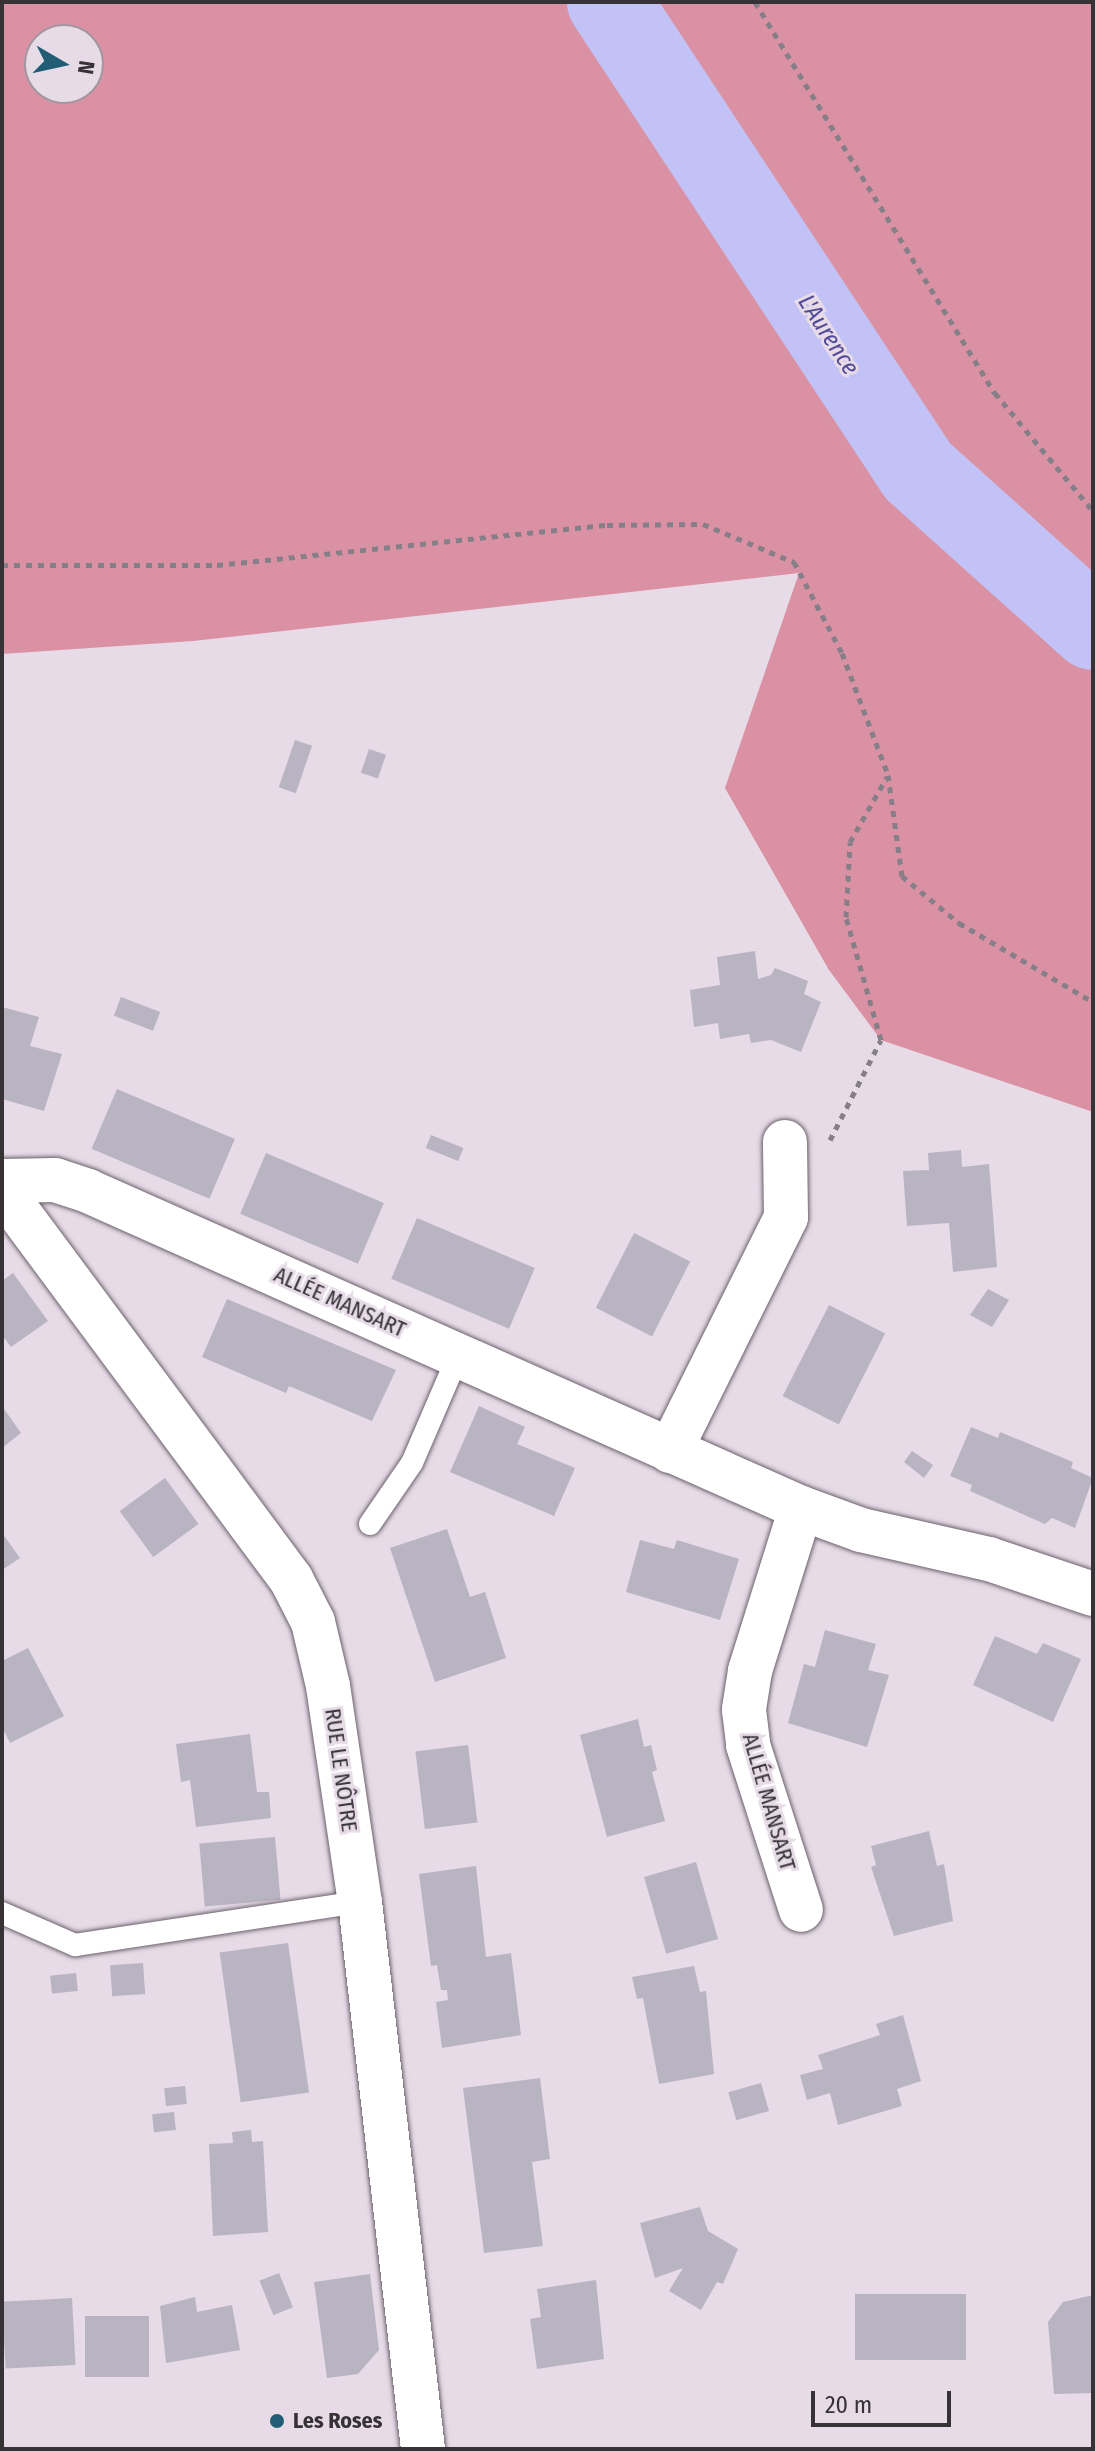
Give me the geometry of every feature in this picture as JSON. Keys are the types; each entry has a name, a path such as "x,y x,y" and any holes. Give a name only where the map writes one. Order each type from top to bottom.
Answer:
{"street":[{"path":"670,1451 786,1217 805,1146"},
{"name":"ALLÉE MANSART","path":"2,1181 55,1180 88,1191 801,1508 861,1530 989,1559 1093,1594"},
{"name":"RUE LE NÔTRE","path":"2,1190 291,1579 313,1622 328,1686 360,1902 423,2449"},
{"name":"ALLÉE MANSART","path":"801,1508 750,1671 744,1710 748,1745 801,1910"}],"lane":[{"path":"370,1524 412,1463 458,1356"},
{"path":"2,1913 75,1945 360,1902"}],"path":[{"path":"755,2 995,393 1093,511"},
{"path":"2,565 217,565 607,525 703,524 794,562 842,653 888,775 902,876 959,923 1093,1002"},
{"path":"805,1146 881,1040 846,917 850,842 888,775"}],"shaded area":[{"path":"2,2 1093,2 1093,1112 881,1040 829,970 725,788 799,573 193,641 2,654"}],"building":[{"path":"295,740 312,746 296,793 279,787"},
{"path":"369,749 386,755 378,778 361,773"},
{"path":"755,951 758,979 771,975 775,968 808,981 804,994 821,1002 801,1052 771,1040 751,1043 749,1034 720,1039 718,1023 694,1027 690,990 720,985 717,957"},
{"path":"121,997 160,1012 153,1031 114,1016"},
{"path":"2,1007 39,1017 30,1046 62,1054 44,1111 2,1099"},
{"path":"117,1089 235,1139 209,1199 92,1149"},
{"path":"431,1135 463,1148 458,1161 426,1148"},
{"path":"961,1150 962,1167 989,1164 997,1267 953,1272 949,1223 907,1226 903,1171 929,1170 928,1153"},
{"path":"266,1153 384,1203 358,1264 240,1214"},
{"path":"417,1218 535,1268 509,1329 391,1279"},
{"path":"634,1233 690,1262 652,1336 596,1308"},
{"path":"13,1273 48,1321 11,1347 2,1335 2,1281"},
{"path":"988,1289 1009,1300 992,1327 970,1315"},
{"path":"227,1299 396,1370 372,1421 289,1386 286,1393 202,1357"},
{"path":"829,1305 885,1334 839,1424 783,1396"},
{"path":"2,1406 21,1433 2,1448"},
{"path":"479,1406 525,1427 517,1444 575,1468 554,1516 450,1472"},
{"path":"971,1427 998,1438 1000,1432 1073,1462 1071,1468 1093,1478 1075,1528 1052,1518 1045,1524 970,1491 972,1485 950,1476"},
{"path":"912,1451 933,1465 924,1478 904,1462"},
{"path":"165,1478 199,1524 153,1557 120,1511"},
{"path":"447,1529 470,1597 485,1592 506,1658 435,1682 390,1548"},
{"path":"2,1533 20,1558 2,1570"},
{"path":"640,1540 674,1549 677,1540 739,1559 720,1620 626,1592"},
{"path":"825,1630 876,1644 868,1670 889,1675 867,1747 788,1723 804,1664 815,1667"},
{"path":"995,1636 1037,1654 1043,1643 1081,1659 1053,1722 973,1685"},
{"path":"28,1648 64,1716 10,1743 2,1727 2,1661"},
{"path":"638,1719 644,1747 651,1745 657,1770 652,1772 665,1821 607,1837 580,1735"},
{"path":"250,1734 257,1792 269,1792 271,1818 196,1827 190,1780 181,1782 176,1744"},
{"path":"468,1745 478,1822 425,1829 415,1751"},
{"path":"929,1831 937,1866 944,1864 953,1921 894,1936 871,1867 876,1865 871,1846"},
{"path":"275,1837 280,1900 205,1906 199,1844"},
{"path":"696,1862 718,1939 666,1954 644,1877"},
{"path":"476,1866 486,1957 511,1953 521,2035 442,2048 436,2002 448,2000 447,1990 441,1990 437,1965 431,1966 419,1874"},
{"path":"288,1943 309,2093 241,2102 220,1953"},
{"path":"143,1963 145,1994 112,1996 110,1965"},
{"path":"694,1966 700,1992 706,1991 714,2074 659,2084 643,1998 637,1999 632,1977"},
{"path":"76,1973 78,1991 52,1994 50,1976"},
{"path":"903,2015 921,2081 897,2089 902,2106 838,2125 830,2093 807,2100 800,2075 823,2069 818,2055 880,2035 876,2024"},
{"path":"540,2078 550,2159 532,2162 543,2246 484,2253 463,2088"},
{"path":"761,2083 769,2111 736,2120 728,2092"},
{"path":"185,2086 187,2104 166,2106 164,2088"},
{"path":"174,2112 176,2130 154,2132 152,2114"},
{"path":"251,2130 252,2142 263,2141 268,2232 213,2236 209,2144 233,2143 232,2132"},
{"path":"700,2207 708,2231 738,2249 723,2284 717,2282 701,2310 669,2291 683,2268 655,2278 640,2223"},
{"path":"279,2273 293,2307 273,2315 260,2281"},
{"path":"370,2274 379,2350 358,2374 327,2378 314,2282"},
{"path":"596,2280 604,2359 537,2369 530,2319 541,2317 537,2289"},
{"path":"855,2294 966,2294 966,2360 855,2360"},
{"path":"1093,2295 1093,2393 1054,2394 1048,2322 1063,2302"},
{"path":"195,2297 197,2312 232,2305 240,2350 166,2363 160,2306"},
{"path":"72,2298 76,2365 6,2369 2,2302"},
{"path":"85,2316 149,2316 149,2377 85,2377"}],"waterway":[{"name":"L'Aurence","path":"609,2 918,471 1093,628"}],"place":[{"name":"Les Roses","path":"277,2421"}]}
